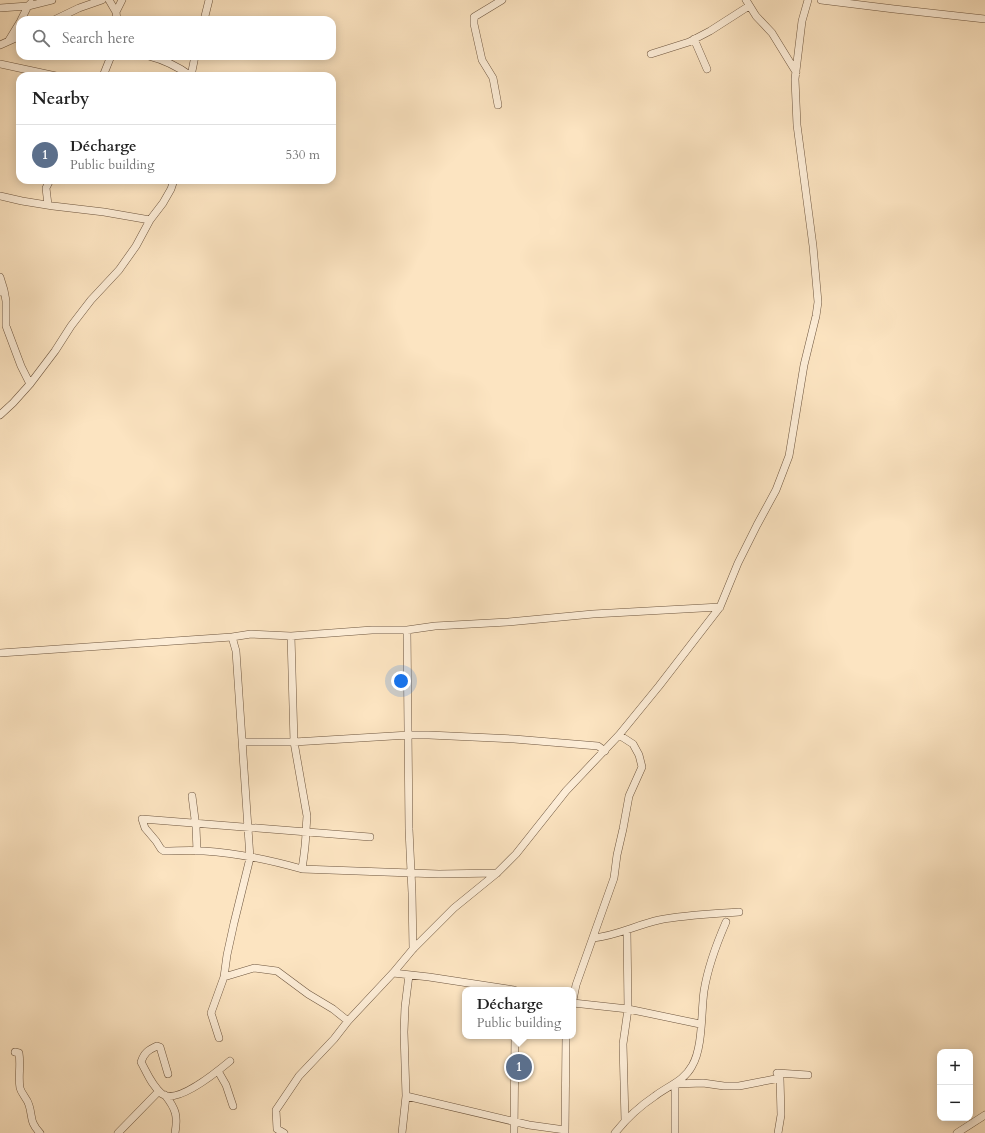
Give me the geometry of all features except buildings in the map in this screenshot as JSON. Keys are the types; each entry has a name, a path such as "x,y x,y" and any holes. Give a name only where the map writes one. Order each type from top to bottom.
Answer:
{"street":[{"path":"0,8 52,0"},
{"path":"62,16 102,0"},
{"path":"109,0 116,12 116,16"},
{"path":"116,12 122,0"},
{"path":"205,16 209,0"},
{"path":"498,105 493,78 482,60 474,24 474,17 502,0"},
{"path":"284,1133 277,1129 276,1110 299,1076 334,1039 348,1021 393,974 413,949 454,908 497,873 516,854 566,791 619,735 720,607 754,531 776,490 789,456 804,365 818,302 813,246 797,125 796,72 802,21 808,0"},
{"path":"821,0 985,19"},
{"path":"24,16 31,3"},
{"path":"651,54 694,39 748,3 756,16 772,33 796,72"},
{"path":"9,40 16,29"},
{"path":"0,45 16,37"},
{"path":"694,39 707,69"},
{"path":"105,72 109,60"},
{"path":"164,60 176,65 186,72"},
{"path":"192,72 194,60"},
{"path":"0,64 30,72"},
{"path":"48,184 46,188 48,205"},
{"path":"0,415 30,384 91,300 119,270 136,246 150,220 163,203 173,184"},
{"path":"0,196 53,206 104,212 150,220"},
{"path":"0,277 2,291 6,300 3,326 20,366 30,384"},
{"path":"0,653 232,637 251,634 291,636 372,630 407,630 435,626 508,622 569,615 720,607"},
{"path":"407,630 413,949"},
{"path":"291,636 294,742 307,816 302,869"},
{"path":"219,1038 212,1013 224,977 232,929 250,858 236,651 232,637"},
{"path":"243,742 294,742 409,735 514,739 598,746 605,751"},
{"path":"576,987 614,878 629,796 642,767 639,755 633,744 619,735"},
{"path":"192,796 196,824 197,851"},
{"path":"370,837 142,820 145,828 164,851 224,853 265,859 302,869 439,874 497,873"},
{"path":"593,938 606,937 658,920 739,912"},
{"path":"615,1133 625,1121 654,1096 675,1084 689,1072 698,1046 708,968 713,951 726,922"},
{"path":"625,1121 623,1044 628,1009 627,930"},
{"path":"224,977 254,968 277,971 348,1021"},
{"path":"393,974 493,987"},
{"path":"402,1133 406,1096 404,1032 405,1007 409,975"},
{"path":"576,1002 628,1009 700,1024"},
{"path":"514,1133 515,1039"},
{"path":"406,1096 514,1122 565,1132 566,1039"},
{"path":"168,1074 160,1047 157,1046 149,1049 143,1056 141,1062 151,1081 174,1106 177,1121 175,1133"},
{"path":"15,1052 19,1053 20,1059 20,1082 22,1094 28,1103 34,1127 40,1133"},
{"path":"165,1095 170,1096 187,1091 218,1071 230,1061"},
{"path":"218,1071 226,1085 233,1106"},
{"path":"778,1133 781,1115 780,1078 777,1073 808,1074"},
{"path":"675,1084 703,1083 724,1086 760,1083 780,1078"},
{"path":"675,1084 675,1133"},
{"path":"118,1133 159,1091"},
{"path":"957,1133 985,1115"}],"place":[{"name":"Décharge","path":"519,1067"}]}
